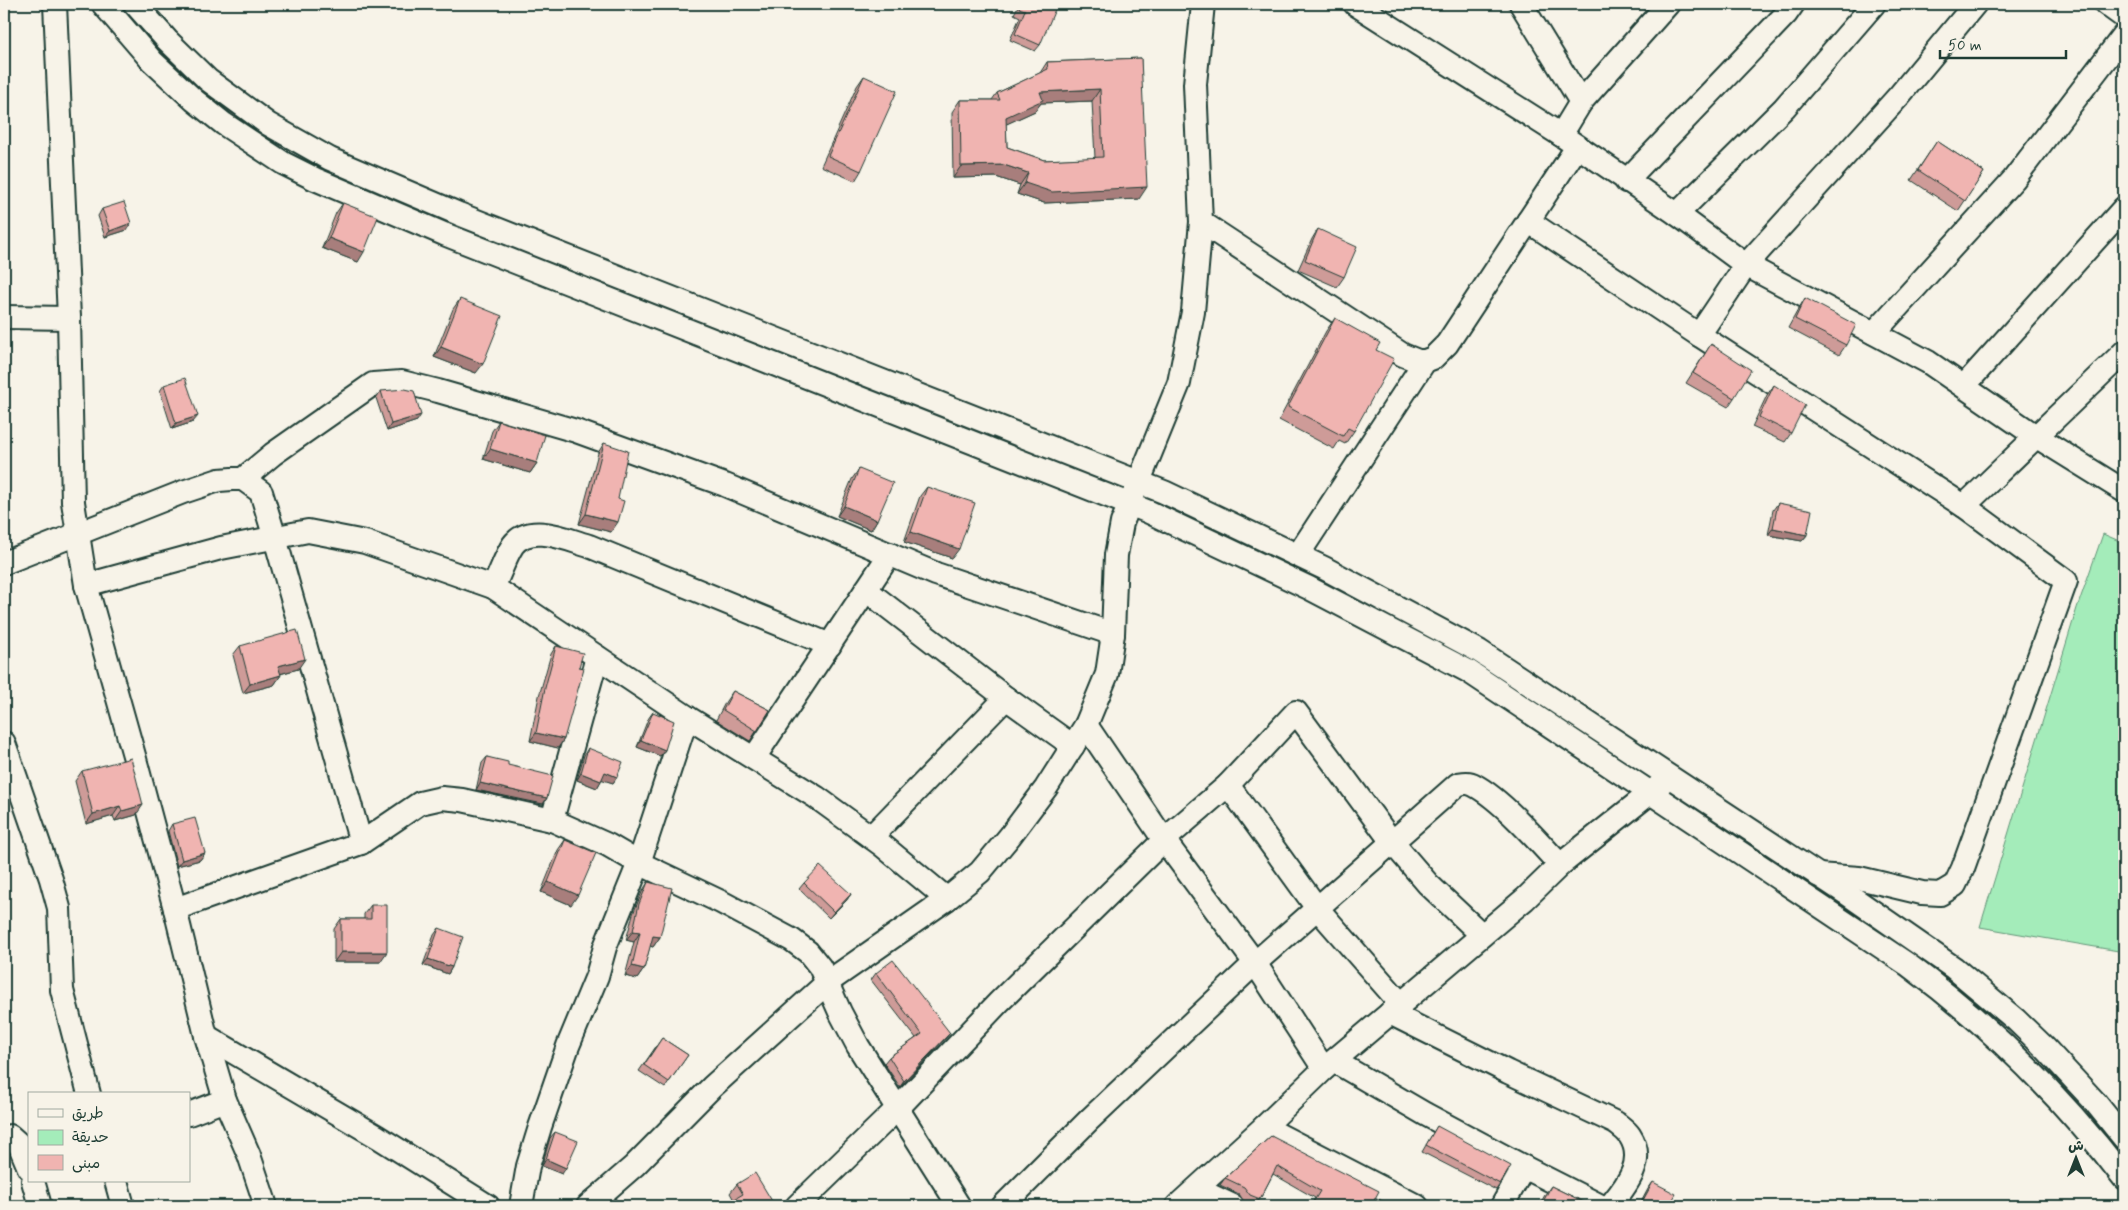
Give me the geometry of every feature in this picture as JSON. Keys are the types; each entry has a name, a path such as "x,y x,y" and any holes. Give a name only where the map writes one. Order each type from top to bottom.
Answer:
{"street":[{"path":"55,4 69,318 73,502 86,585 175,909 206,1036 225,1100 248,1155 266,1206"},
{"path":"56,31 62,4"},
{"path":"103,4 152,61 194,100 253,144 315,179 453,238 1130,504 1230,549 1310,588 1468,671 1907,964 2001,1040 2056,1095 2124,1178"},
{"path":"135,4 173,47 208,80 268,124 330,159 459,214 1173,496 1298,555 1402,608 1479,652 1922,943 1986,993 2016,1020 2071,1075 2124,1138"},
{"path":"588,1206 634,1166 712,1087 828,982 947,899 980,872 1046,788 1086,725 1107,674 1114,634 1116,555 1122,523 1179,383 1193,312 1201,222 1195,84 1203,4"},
{"path":"1355,4 1569,141 1677,214 1746,265 1928,362 2037,437 2124,491"},
{"path":"1521,4 1582,102"},
{"path":"1201,222 1402,355 1418,361 1434,358 1447,344 1528,221 1569,141 1582,102 1668,4"},
{"path":"1626,181 1786,14 1793,4"},
{"path":"1677,214 1784,108 1874,4"},
{"path":"1698,336 1746,265 1898,98 1975,4"},
{"path":"2106,4 2124,17"},
{"path":"1874,333 2014,179 2124,35"},
{"path":"1964,386 2124,208"},
{"path":"1528,221 1698,336 1964,506 2066,581 1963,868 1954,885 1940,894 1922,893 1859,878 1817,875"},
{"path":"4,317 69,318"},
{"path":"1964,506 2124,352"},
{"path":"1298,555 1425,361"},
{"path":"4,562 210,483 219,480 244,479 273,454 373,384 402,382 585,435 725,485 936,574 1114,634"},
{"path":"244,479 260,492 275,538 361,843"},
{"path":"86,585 221,548 308,531 365,542 493,587 686,717 816,797 872,837 947,899"},
{"path":"493,587 513,546 520,538 529,534 549,535 589,546 830,645"},
{"path":"754,758 890,554"},
{"path":"866,590 1006,698 1073,746"},
{"path":"552,820 597,657"},
{"path":"872,837 1006,698"},
{"path":"797,1206 898,1108 999,1002 1164,840 1228,784 1296,712 1392,842 1428,884 1482,935"},
{"path":"521,1206 528,1166 558,1073 639,863 686,717"},
{"path":"1086,725 1164,840 1329,1065 1601,1206"},
{"path":"4,743 51,879 59,908 62,990 88,1092"},
{"path":"1177,1206 1329,1065 1482,935 1560,865 1671,777"},
{"path":"1228,784 1317,908 1396,1008 1508,1072 1616,1123 1630,1135 1635,1147 1636,1159 1632,1177 1610,1206"},
{"path":"1003,1206 1089,1120 1255,963 1458,784 1473,784 1489,796 1512,815 1560,865"},
{"path":"175,909 361,843 420,803 442,798 462,800 552,820 608,845 639,863 721,902 792,940 808,952 820,967 828,982 840,1012 858,1046 959,1206"},
{"path":"206,1036 378,1137 488,1206"},
{"path":"190,1114 225,1100"},
{"path":"1264,1127 1417,1206"},
{"path":"14,1135 28,1166"},
{"path":"1502,1206 1524,1167"},
{"path":"33,1182 40,1206"},
{"path":"116,1182 123,1206"},
{"path":"1197,1189 1233,1206"}],"green space":[{"path":"2103,534 2124,543 2124,952 1980,927 2077,608"}],"building":[{"path":"1021,4 1049,4 1056,7 1040,45 1015,34 1025,10 1019,8"},
{"path":"1141,58 1147,187 1052,192 1025,183 1028,173 1004,165 961,166 960,100 1000,100 997,93 1048,69 1047,62","holes":["1100,89 1103,157 1044,160 1007,147 1006,117 1043,100 1040,92"]},
{"path":"864,76 897,91 861,171 828,156"},
{"path":"1937,141 1984,172 1965,201 1918,170"},
{"path":"124,202 131,223 110,231 102,209"},
{"path":"343,203 378,217 364,252 329,238"},
{"path":"1318,229 1357,247 1344,277 1305,260"},
{"path":"1805,298 1856,325 1846,345 1795,319"},
{"path":"460,299 502,316 483,364 441,347"},
{"path":"1335,318 1380,343 1376,350 1394,359 1354,431 1348,428 1343,436 1288,407"},
{"path":"1711,344 1751,370 1734,398 1693,373"},
{"path":"185,378 198,416 176,423 164,385"},
{"path":"1774,385 1805,405 1791,433 1759,417"},
{"path":"405,389 414,391 421,415 391,424 381,391"},
{"path":"499,421 545,435 537,463 490,449"},
{"path":"604,443 628,451 618,499 624,501 618,522 586,514"},
{"path":"859,469 893,483 877,520 844,506"},
{"path":"927,487 975,503 959,549 911,532"},
{"path":"1778,503 1812,510 1807,535 1773,528"},
{"path":"297,630 305,659 278,666 281,675 250,684 240,646"},
{"path":"556,646 583,653 579,667 584,668 564,739 536,733"},
{"path":"733,691 770,710 757,731 723,710"},
{"path":"653,712 674,721 665,750 641,740"},
{"path":"588,748 623,762 617,777 605,772 601,781 581,773"},
{"path":"487,757 508,762 508,765 553,776 547,798 480,783"},
{"path":"131,758 143,805 122,811 120,806 93,814 82,771"},
{"path":"195,818 205,853 182,860 172,824"},
{"path":"565,840 596,853 578,895 548,882"},
{"path":"820,866 851,894 834,912 804,883"},
{"path":"648,882 672,888 660,937 653,936 644,969 632,966 640,932 633,931 639,904"},
{"path":"371,905 387,905 387,952 341,952 341,919 371,919"},
{"path":"439,928 463,937 452,967 428,959"},
{"path":"893,960 950,1033 904,1081 889,1057 922,1034 876,973"},
{"path":"662,1038 688,1055 669,1082 644,1065"},
{"path":"1437,1126 1511,1166 1500,1184 1426,1145"},
{"path":"555,1132 578,1141 566,1168 546,1159"},
{"path":"1271,1136 1379,1191 1371,1206 1311,1206 1320,1191 1277,1166 1260,1199 1250,1195 1244,1187 1225,1178"},
{"path":"755,1173 775,1206 723,1206 743,1194 737,1184"},
{"path":"1653,1182 1676,1194 1669,1206 1645,1206 1641,1204"},
{"path":"1551,1186 1592,1206 1541,1206"}]}
